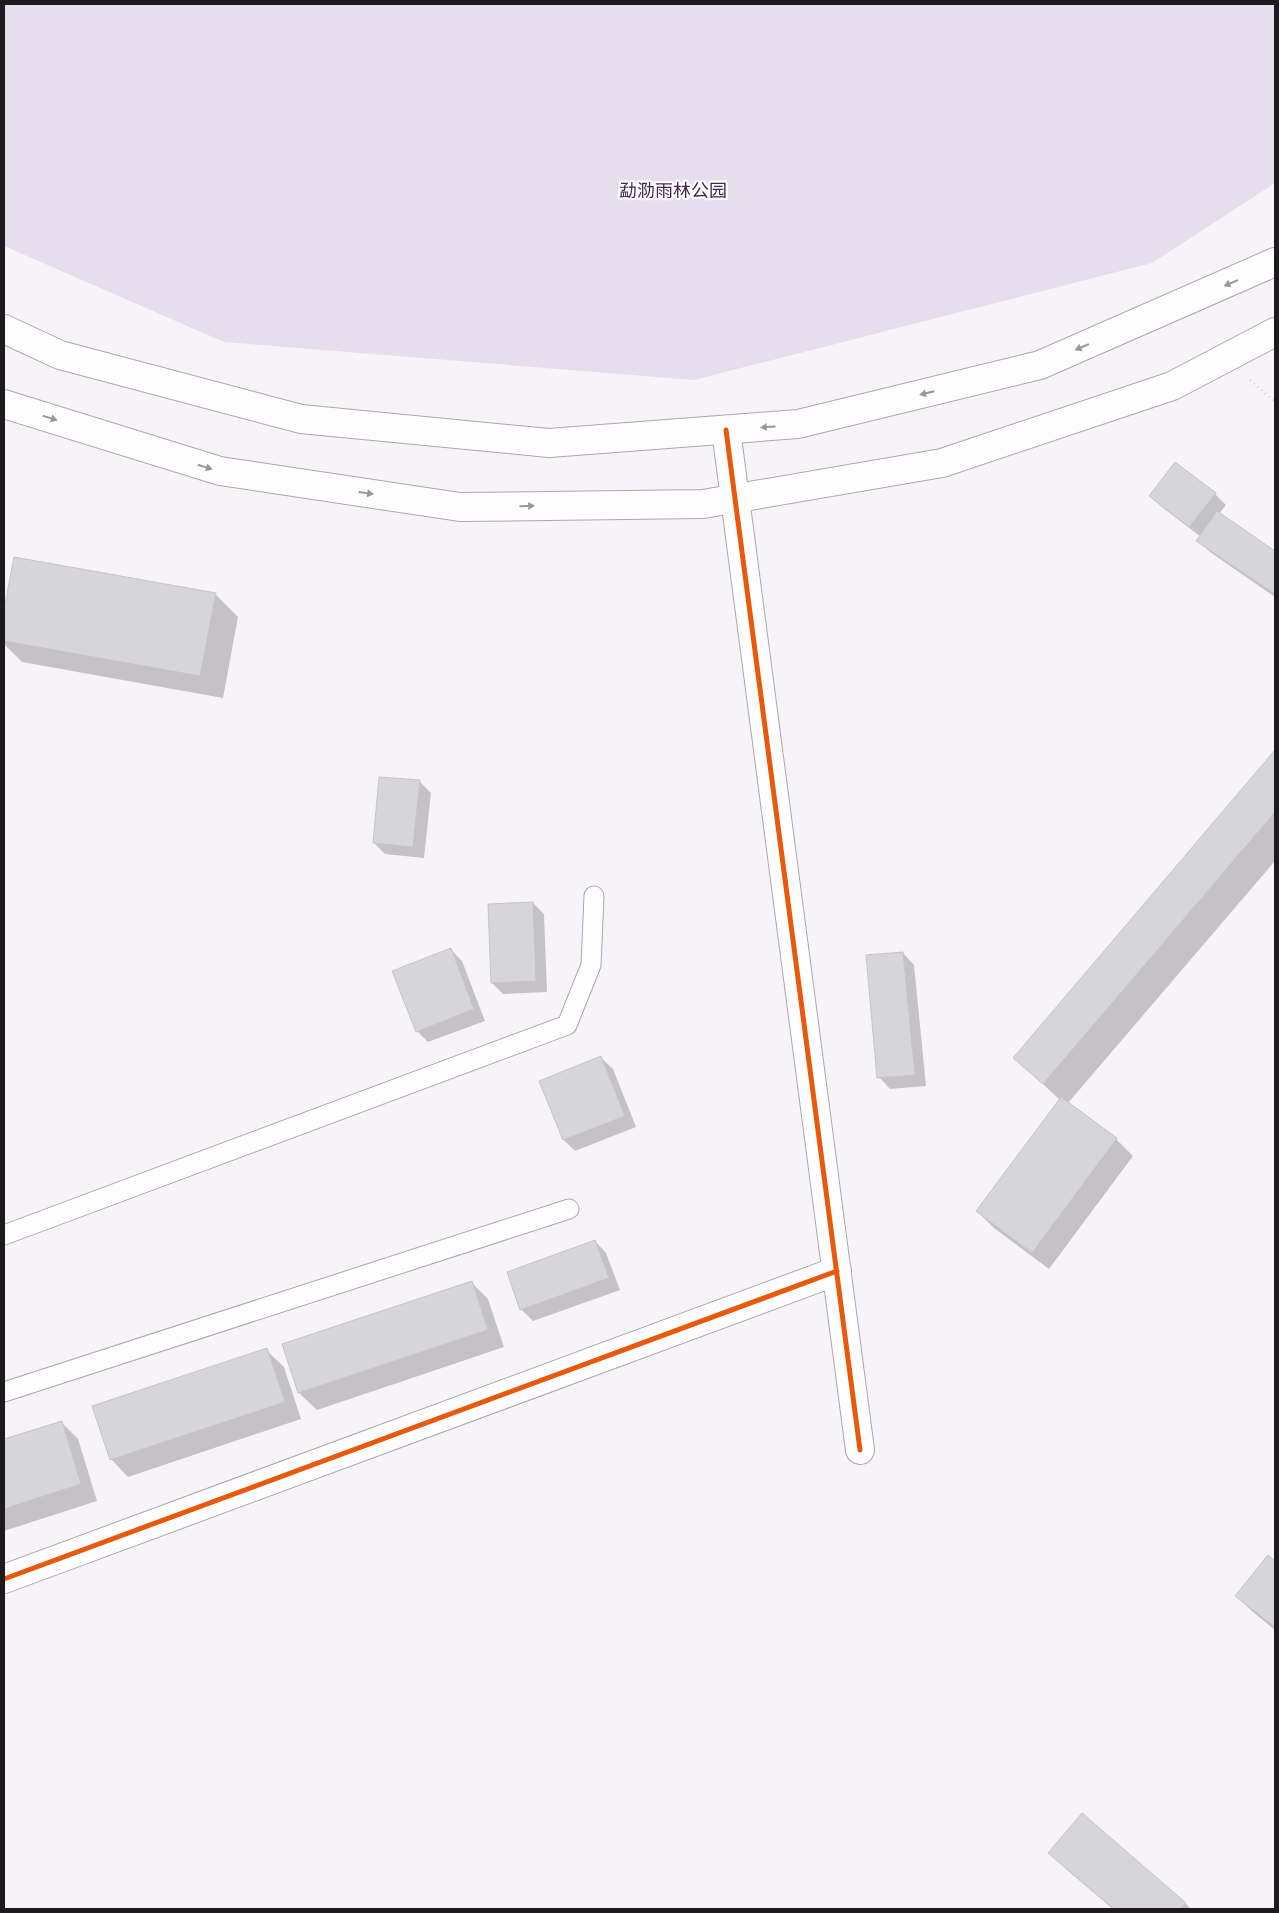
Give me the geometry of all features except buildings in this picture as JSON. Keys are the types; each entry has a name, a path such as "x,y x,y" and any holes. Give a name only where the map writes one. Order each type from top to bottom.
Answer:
{"main road":[{"path":"4,329 60,355 301,419 549,442 798,424 1040,365 1275,262"},
{"path":"4,404 220,472 460,507 703,504 942,463 1172,386 1275,332"},
{"path":"726,430 860,1450"},
{"path":"4,1579 837,1271"}],"lane":[{"path":"4,1235 567,1025 591,965 594,896"},
{"path":"4,1392 569,1209"}],"green space":[{"name":"勐泐雨林公园","path":"4,4 1275,4 1275,183 1152,263 694,380 224,342 4,246"}],"cycle path":[{"path":"726,430 860,1450"},
{"path":"4,1579 837,1271"}]}
